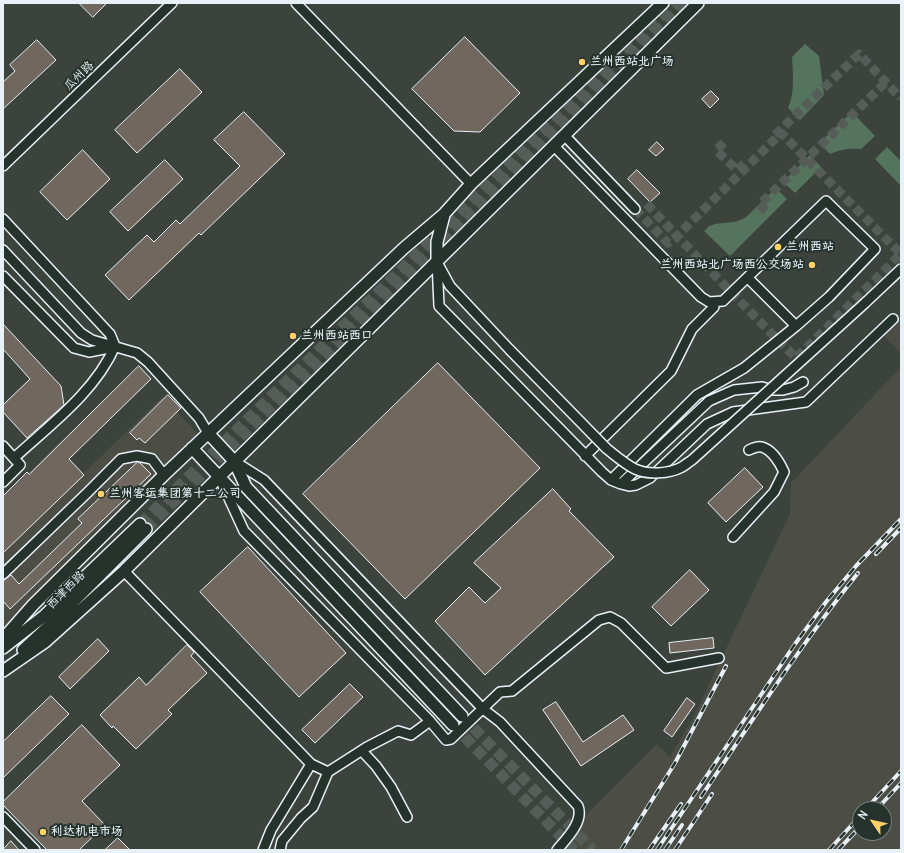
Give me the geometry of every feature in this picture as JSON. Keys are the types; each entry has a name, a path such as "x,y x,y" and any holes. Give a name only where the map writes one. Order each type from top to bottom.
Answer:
{"main road":[{"path":"3,639 33,605 192,448 404,248 444,214 471,184 663,3"},
{"name":"西津西路","path":"3,670 45,642 124,571 698,3"},
{"path":"437,261 436,246 438,232 444,214"},
{"path":"208,433 234,461 246,487 462,716"},
{"path":"192,448 452,725"},
{"name":"西津西路","path":"3,648 44,616 143,526 51,624 3,670"}],"street":[{"name":"瓜州路","path":"3,166 172,3"},
{"path":"296,3 471,184"},
{"path":"564,136 635,209"},
{"path":"554,146 701,297 709,302 724,302 826,201 874,249 829,297 796,326 744,368 697,395 611,480"},
{"path":"3,219 110,334 115,346 109,361 88,389 14,458"},
{"path":"3,250 81,332 92,340 137,353 148,362 199,418 208,433"},
{"path":"437,261 450,286 607,449 624,463 637,470 650,472 666,472 681,468 692,460 901,269"},
{"path":"437,261 439,306 585,456 611,480 629,486 643,482 708,424 733,412 806,402 893,319"},
{"path":"3,276 74,348 89,352 115,346"},
{"path":"748,278 796,326"},
{"path":"585,456 671,371 692,329 714,307"},
{"path":"621,484 709,401 734,390 762,387 772,390 783,390 794,387 803,382"},
{"path":"3,446 20,465 3,482"},
{"path":"733,537 774,492 784,472 781,464 761,446 750,450"},
{"path":"3,574 88,493 121,459 137,456 152,459 164,475"},
{"path":"234,461 264,480 483,709 500,722 578,806 579,810 577,824 557,850"},
{"path":"219,476 244,531 430,721 446,740 451,738 500,692 512,691 599,620 610,617 621,623 666,668 719,658"},
{"path":"124,571 311,764 328,772"},
{"path":"280,850 282,841 301,818 313,807 328,772 398,731 411,735 430,721"},
{"path":"362,751 376,766 407,817"},
{"path":"263,850 271,830 311,764"},
{"path":"3,817 35,850"}],"shaded area":[{"path":"901,316 901,353 882,334"},
{"path":"901,367 901,850 551,850 657,744 670,757 694,716 790,514 791,483"},
{"name":"兰州客运集团第十二公司","path":"162,397 200,436 3,628 3,552"}],"green space":[{"path":"805,44 819,56 824,95 800,120 788,108 793,90 792,57"},
{"path":"852,112 875,136 861,149 845,149 830,154 819,143"},
{"path":"887,147 901,161 901,186 875,159"},
{"path":"810,155 821,167 795,193 783,182"},
{"path":"776,188 787,199 730,256 704,231 711,225 734,222 746,217"}],"building":[{"path":"79,3 107,3 93,17"},
{"path":"465,37 520,93 480,132 454,131 412,89"},
{"path":"37,40 56,60 3,109 3,82 15,71 10,65"},
{"path":"180,69 202,92 137,153 115,130"},
{"path":"711,91 719,99 710,108 702,99"},
{"path":"244,112 285,154 201,235 199,233 129,300 105,275 147,235 154,242 176,220 180,224 240,166 214,140"},
{"path":"657,142 664,149 656,156 649,150"},
{"path":"83,150 110,179 67,220 40,192"},
{"path":"165,160 183,179 128,231 110,212"},
{"path":"637,170 660,193 650,202 628,179"},
{"path":"3,324 61,386 64,405 27,438 3,412 3,405 30,379 3,349"},
{"path":"438,363 540,468 405,599 303,494"},
{"path":"139,366 151,379 69,459 84,475 3,553 3,496 27,472 29,474"},
{"path":"168,395 181,408 145,443 139,438 137,440 130,433"},
{"path":"138,462 151,474 10,609 3,601 3,581 11,575 19,584 82,523 78,519"},
{"path":"745,468 763,487 726,522 708,503"},
{"path":"553,489 571,509 569,511 614,557 485,675 435,621 469,587 485,603 501,588 474,563"},
{"path":"248,547 346,653 299,697 200,592"},
{"path":"690,570 709,590 671,626 652,607"},
{"path":"713,638 714,648 670,653 669,643"},
{"path":"98,639 109,651 70,689 59,677"},
{"path":"187,645 194,652 191,656 207,673 168,710 172,714 136,749 113,726 112,728 100,715 139,677 146,685"},
{"path":"350,684 363,697 315,743 302,730"},
{"path":"51,696 69,714 3,778 3,742"},
{"path":"687,698 695,704 672,737 664,731"},
{"path":"556,702 583,742 623,715 634,730 581,766 543,710"},
{"path":"82,725 120,765 82,801 105,825 79,850 47,850 3,805 3,802"},
{"path":"118,838 130,850 105,850"},
{"path":"11,841 19,850 3,850"}],"tunnel":[{"path":"140,524 675,3"},
{"path":"146,529 686,3"},
{"path":"775,135 859,54 901,98"},
{"path":"766,211 759,205 886,82"},
{"path":"635,209 668,243 677,236 781,133 901,254 796,358 682,241 663,221 644,201"},
{"path":"724,143 716,150 737,170 744,164"},
{"path":"462,716 593,850"},
{"path":"453,725 574,850"}],"railway":[{"path":"657,850 795,644 826,602 856,566 901,519"},
{"path":"876,554 901,528"},
{"path":"701,797 797,655 858,573"},
{"path":"621,850 675,763 726,666"},
{"path":"873,801 901,771"},
{"path":"884,801 901,783"},
{"path":"675,850 712,794"},
{"path":"649,850 681,804"},
{"path":"665,850 682,825"},
{"path":"829,850 852,825"},
{"path":"838,850 852,835"}],"place":[{"name":"兰州西站北广场","path":"582,62"},
{"name":"兰州西站","path":"778,247"},
{"name":"兰州西站北广场西公交场站","path":"812,265"},
{"name":"兰州西站西口","path":"293,336"},
{"name":"兰州客运集团第十二公司","path":"101,494"},
{"name":"利达机电市场","path":"43,832"}]}
